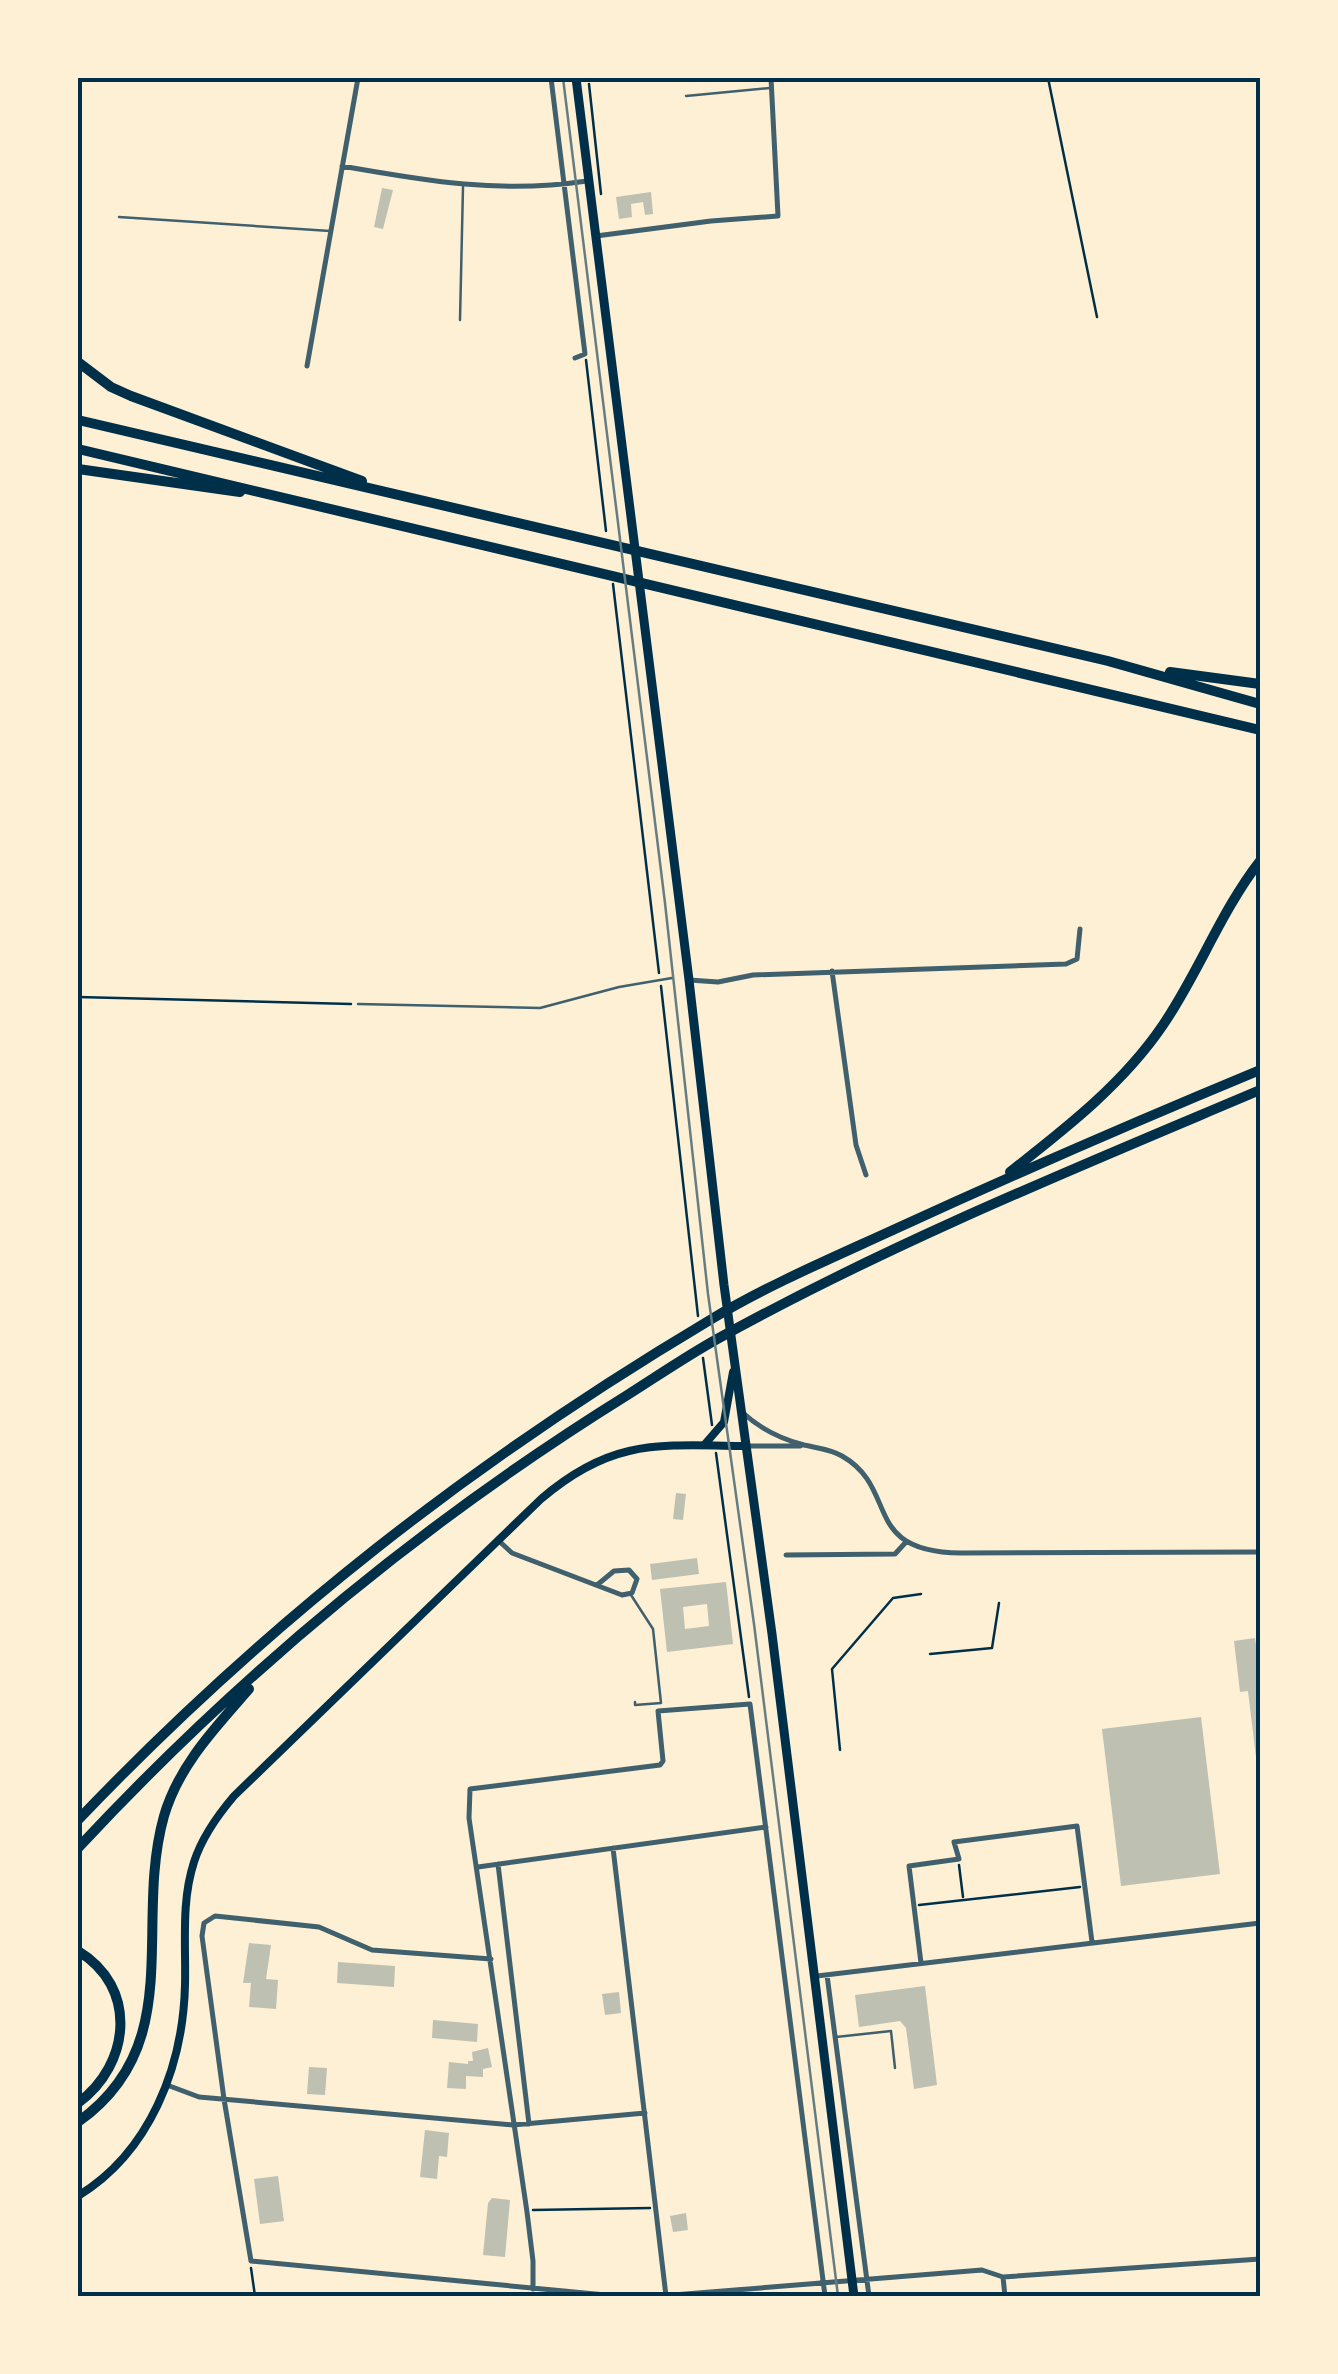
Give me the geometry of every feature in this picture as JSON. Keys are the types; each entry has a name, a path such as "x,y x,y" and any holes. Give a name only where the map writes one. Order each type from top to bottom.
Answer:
{"highway":[{"path":"78,362 131,396 400,495"},
{"path":"78,420 1134,668 1260,704"},
{"path":"78,449 1260,730"},
{"path":"78,469 206,489 276,495"},
{"path":"1134,668 1260,684"},
{"path":"997,1182 1106,1094 1140,1056 1165,1023 1236,895 1260,860"},
{"path":"78,1820 195,1703 308,1600 412,1518 530,1434 712,1318 997,1182 1260,1070"},
{"path":"78,1848 296,1636 398,1553 541,1448 717,1339 905,1244 1260,1090"},
{"path":"78,2122 114,2090 139,2046 148,2014 154,1877 162,1824 183,1772 200,1746 296,1636"},
{"path":"78,1951 97,1965 114,1988 122,2030 109,2070 78,2103"}],"main road":[{"path":"576,78 724,1285 854,2296"},
{"path":"704,1445 724,1422 734,1362"},
{"path":"78,2196 105,2178 124,2158 167,2085 183,2016 186,1900 194,1861 210,1827 250,1780 552,1489 595,1462 641,1447 746,1446"}],"street":[{"path":"307,366 358,78"},
{"path":"551,78 585,354 575,358"},
{"path":"596,236 778,216 770,78"},
{"path":"342,166 463,186 506,188 589,180"},
{"path":"689,980 718,982 754,974 1066,964 1078,959 1080,929"},
{"path":"832,971 856,1146 866,1175"},
{"path":"742,1412 770,1432 840,1454 858,1469 890,1524 917,1548 943,1553 1260,1552"},
{"path":"746,1446 808,1446"},
{"path":"499,1541 512,1552 597,1585 622,1594 635,1590 637,1579 630,1570 614,1572 597,1585"},
{"path":"786,1555 895,1554 906,1542"},
{"path":"532,2289 527,2211 469,1818 470,1788 660,1765 663,1761 658,1712 750,1704 825,2296"},
{"path":"921,1963 909,1866 959,1859 954,1842 1077,1826 1092,1942"},
{"path":"478,1867 766,1827"},
{"path":"613,1848 658,2208 664,2296 982,2270 1004,2277 1260,2259"},
{"path":"498,1864 529,2124"},
{"path":"490,1959 372,1950 311,1925 215,1916 204,1923 202,1936 224,2098 251,2261 616,2296"},
{"path":"813,1977 1260,1923"},
{"path":"827,1975 869,2296"},
{"path":"167,2085 199,2097 513,2125 645,2113"},
{"path":"1004,2277 1005,2296"}],"lane":[{"path":"576,78 588,78"},
{"path":"686,96 771,88"},
{"path":"460,320 463,186"},
{"path":"119,218 332,231"},
{"path":"358,1004 540,1008 672,978"},
{"path":"630,1594 653,1629 662,1702 635,1702"},
{"path":"834,2038 891,2031 895,2068"}],"path":[{"path":"588,78 602,194"},
{"path":"1048,78 1097,317"},
{"path":"585,354 600,479"},
{"path":"621,650 696,1300"},
{"path":"78,997 358,1004"},
{"path":"706,1376 712,1426"},
{"path":"717,1457 750,1704"},
{"path":"840,1750 832,1669 893,1598 921,1594"},
{"path":"930,1654 992,1648 999,1603"},
{"path":"959,1859 963,1900"},
{"path":"914,1906 1086,1887"},
{"path":"527,2211 658,2208"},
{"path":"251,2261 255,2296"}],"building":[{"path":"382,188 393,190 383,229 374,227"},
{"path":"651,192 653,214 645,215 643,202 631,204 632,217 619,219 616,197"},
{"path":"676,1493 686,1494 683,1520 673,1519"},
{"path":"697,1558 699,1574 652,1580 650,1564"},
{"path":"726,1582 733,1644 667,1652 660,1589","holes":["707,1604 709,1626 685,1629 683,1607"]},
{"path":"1255,1638 1260,1674 1258,1774 1248,1691 1240,1692 1234,1641"},
{"path":"1201,1717 1220,1874 1121,1886 1102,1729"},
{"path":"249,1943 271,1945 266,1979 278,1980 276,2009 249,2007 251,1983 243,1983"},
{"path":"338,1962 395,1966 394,1987 337,1983"},
{"path":"925,1986 937,2085 914,2089 906,2028 900,2021 859,2027 855,1995"},
{"path":"619,1992 621,2013 605,2015 602,1994"},
{"path":"433,2020 478,2024 477,2042 432,2038"},
{"path":"488,2048 492,2067 483,2069 483,2077 466,2076 466,2089 447,2088 449,2062 468,2064 473,2061 472,2052"},
{"path":"309,2067 327,2068 325,2095 307,2094"},
{"path":"425,2130 449,2133 447,2157 439,2156 437,2179 420,2177"},
{"path":"278,2176 284,2221 260,2224 254,2179"},
{"path":"492,2198 510,2200 505,2257 483,2255 488,2203"},
{"path":"686,2213 688,2230 673,2232 670,2216"}],"tram line":[{"path":"563,78 665,903 708,1294 754,1624 838,2296"}]}
